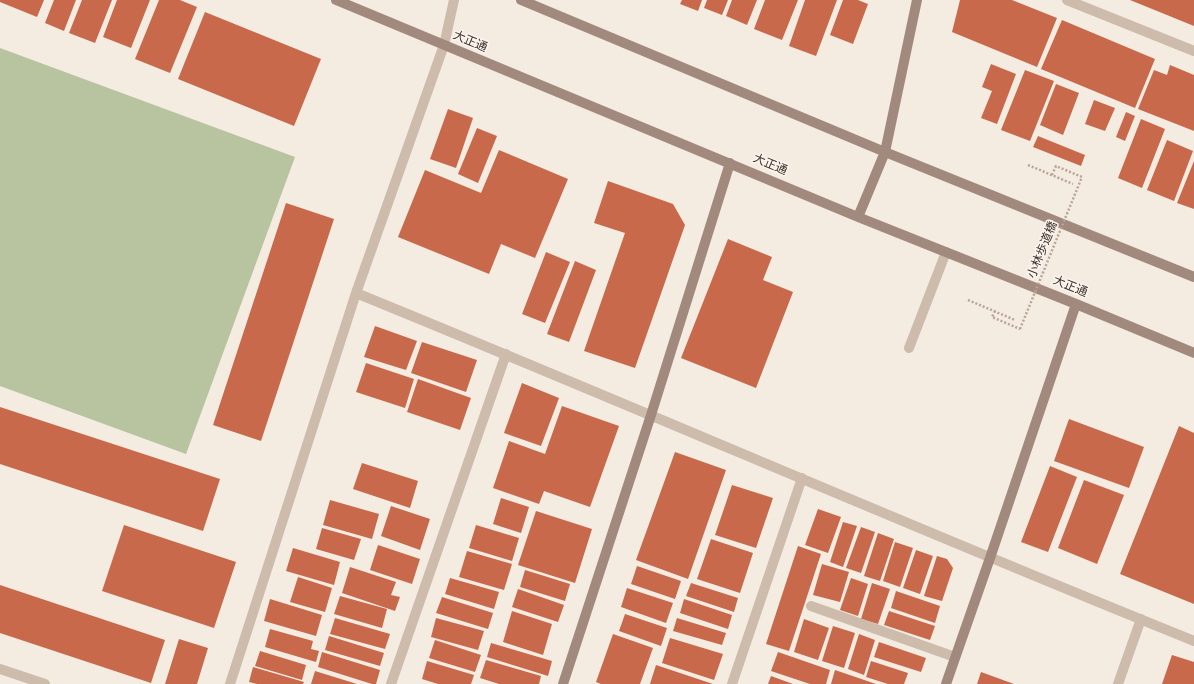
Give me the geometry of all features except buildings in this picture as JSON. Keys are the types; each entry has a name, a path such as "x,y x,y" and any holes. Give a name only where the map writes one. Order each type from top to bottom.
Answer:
{"main road":[{"name":"大正通","path":"336,0 730,162 858,217 1194,353"},
{"path":"520,0 885,152 1194,278"},
{"path":"858,217 885,152 917,0"},
{"path":"563,684 651,415 730,162"},
{"path":"946,684 1076,304"}],"street":[{"path":"230,684 356,293 444,45 454,0"},
{"path":"1067,0 1194,51"},
{"path":"910,348 946,252"},
{"path":"356,293 506,354 990,558 1194,641"},
{"path":"392,684 506,354"},
{"path":"732,684 802,478"},
{"path":"811,606 955,657"},
{"path":"1118,684 1141,619"},
{"path":"0,669 45,684"}],"path":[{"path":"1028,165 1073,184"},
{"name":"小林歩道橋","path":"994,311 992,318 1020,329 1082,177 1056,166 1052,175"},
{"path":"968,300 1015,320"}],"green space":[{"path":"0,48 295,157 186,454 0,386"}]}
